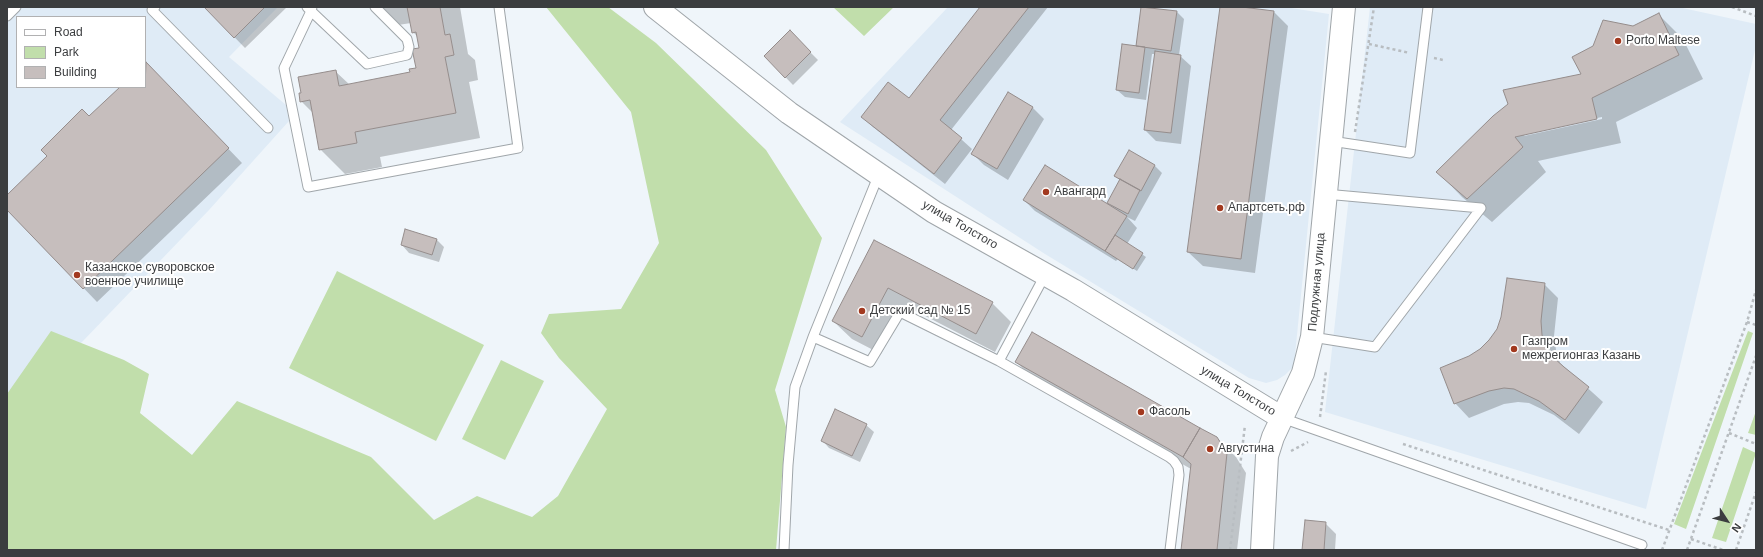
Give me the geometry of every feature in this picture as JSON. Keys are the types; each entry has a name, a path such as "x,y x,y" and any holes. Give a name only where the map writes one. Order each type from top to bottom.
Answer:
{"street":[{"name":"улица Толстого","path":"655,7 789,113 934,212 1045,274 1282,418"},
{"name":"Подлужная улица","path":"1262,550 1268,456 1273,437 1303,373 1321,339 1325,194 1344,7"}],"lane":[{"path":"7,16 16,7"},
{"path":"155,7 152,10 268,128"},
{"path":"375,7 407,40 410,46 407,55 367,64 310,8 284,68 308,187 518,148 499,7"},
{"path":"1330,141 1410,153 1428,7"},
{"path":"784,550 788,465 795,388 813,337 879,174"},
{"path":"1321,339 1375,347 1480,208 1325,194"},
{"path":"999,361 1045,274"},
{"path":"813,337 870,362 900,312 999,361 1174,461 1178,467 1179,474 1170,550"},
{"path":"1282,418 1642,545"}],"path":[{"path":"1353,144 1374,7"},
{"path":"1732,7 1756,16"},
{"path":"1369,44 1444,60"},
{"path":"1662,550 1747,322 1756,290"},
{"path":"1747,322 1756,325"},
{"path":"1321,339 1319,417 1327,419"},
{"path":"1687,550 1756,356"},
{"path":"1230,550 1245,425"},
{"path":"1729,433 1756,444"},
{"path":"1403,444 1669,530"},
{"path":"1736,550 1756,492"},
{"path":"1691,538 1723,550"}],"shaded area":[{"name":"Казанское суворовское военное училище","path":"7,7 278,7 229,57 286,105 289,121 209,210 83,341 7,417"},
{"path":"948,7 1285,7 1329,14 1295,355 1293,367 1285,375 1277,380 1266,383 1249,378 1045,254 840,122"},
{"path":"1370,7 1678,7 1756,24 1756,46 1646,509 1325,412"}],"green space":[{"path":"546,7 608,7 656,43 766,150 822,238 775,390 786,427 776,550 7,550 7,394 51,331 124,360 149,374 140,413 192,455 237,401 371,457 434,520 477,496 532,517 558,496 607,409 559,358 541,333 549,314 621,309 659,243 631,112"},
{"path":"833,7 894,7 864,36"},
{"path":"337,271 484,345 436,441 289,368"},
{"path":"1748,331 1753,333 1686,529 1674,524"},
{"path":"501,360 544,381 505,460 462,439"},
{"path":"1756,411 1756,435 1748,433"},
{"path":"1743,447 1756,453 1726,542 1712,538"}],"building":[{"path":"204,7 265,7 234,38"},
{"path":"407,7 440,7 445,35 450,34 454,55 445,57 456,113 355,132 357,143 319,150 310,100 300,102 299,93 301,93 298,77 336,70 339,86 410,72 409,69 416,68 412,49 419,48 416,32 412,33"},
{"path":"980,7 1029,7 940,120 962,138 934,174 861,117 888,82 909,98"},
{"path":"1141,7 1177,11 1171,51 1136,46"},
{"path":"1220,7 1242,7 1274,11 1241,259 1187,252"},
{"path":"1659,13 1679,55 1592,98 1597,119 1515,137 1523,147 1467,199 1436,172 1493,116 1508,104 1503,90 1581,74 1572,57 1593,46 1603,20 1633,26"},
{"path":"790,30 811,52 785,78 764,56"},
{"path":"1122,44 1145,47 1139,93 1116,90"},
{"path":"1155,51 1181,55 1171,133 1144,130"},
{"path":"146,62 229,148 83,289 7,210 7,195 47,156 41,150 82,109 89,116 119,88 146,88"},
{"path":"1008,92 1033,107 997,169 971,154"},
{"path":"1129,150 1155,165 1141,191 1114,176"},
{"path":"1045,165 1127,216 1105,251 1023,200"},
{"path":"1120,179 1140,190 1128,214 1107,203"},
{"path":"405,229 437,239 432,255 401,245"},
{"path":"1115,235 1143,253 1133,269 1105,251"},
{"path":"874,240 993,302 976,334 888,288 862,337 832,321"},
{"name":"Газпром межрегионгаз Казань","path":"1507,278 1545,283 1541,321 1542,335 1547,348 1554,358 1589,387 1565,420 1539,401 1514,389 1504,388 1489,391 1454,404 1440,368 1469,356 1480,349 1489,340 1497,329 1501,317"},
{"path":"1032,332 1200,428 1183,457 1015,362"},
{"path":"835,409 867,424 852,456 821,441"},
{"path":"1200,428 1217,437 1227,453 1217,550 1181,550 1191,464 1183,457"},
{"path":"1305,520 1326,522 1324,550 1302,550"}],"place":[{"name":"Porto Maltese","path":"1618,41"},
{"name":"Авангард","path":"1046,192"},
{"name":"Апартсеть.рф","path":"1220,208"},
{"name":"Казанское суворовское военное училище","path":"77,275"},
{"name":"Детский сад № 15","path":"862,311"},
{"name":"Газпром межрегионгаз Казань","path":"1514,349"},
{"name":"Фасоль","path":"1141,412"},
{"name":"Августина","path":"1210,449"}]}
